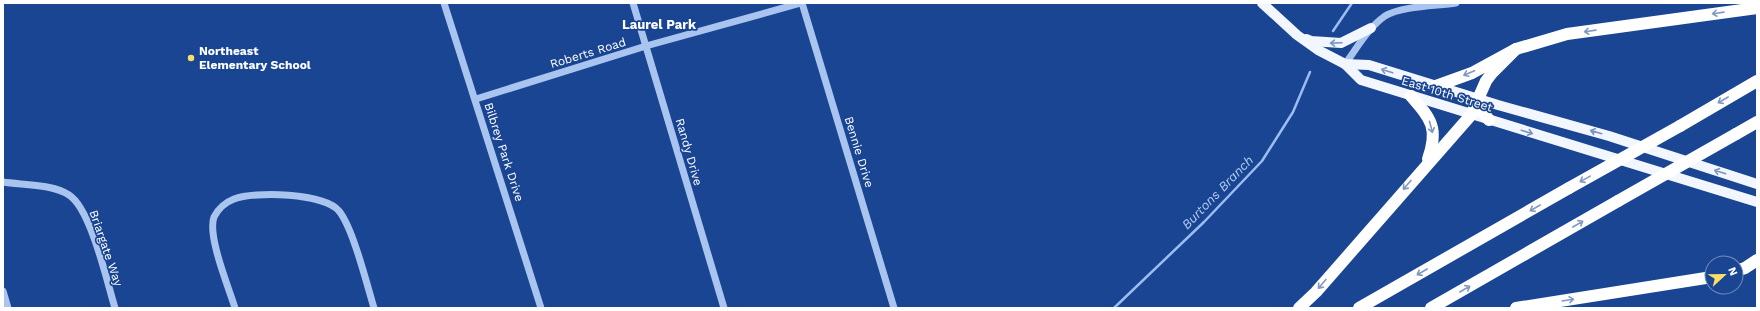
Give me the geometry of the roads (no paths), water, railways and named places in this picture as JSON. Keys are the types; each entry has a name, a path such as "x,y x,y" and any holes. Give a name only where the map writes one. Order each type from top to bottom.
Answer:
{"highway":[{"path":"1436,86 1472,73 1516,49 1567,34 1757,8"},
{"path":"1299,308 1316,292 1471,114 1492,73 1516,49"},
{"path":"1359,308 1757,81"},
{"path":"1411,96 1427,116 1431,125 1433,144 1426,164"},
{"path":"1478,99 1482,111 1489,120"},
{"path":"1432,308 1757,122"},
{"path":"1744,268 1757,260"},
{"path":"1516,308 1704,278"}],"main road":[{"name":"East 10th Street","path":"1262,3 1297,35 1318,50 1345,64 1361,80 1757,202"},
{"path":"1297,35 1311,41 1341,43 1371,28"},
{"name":"East 10th Street","path":"1345,64 1369,65 1478,99 1609,136 1757,184"}],"street":[{"name":"Bilbrey Park Drive","path":"444,3 476,99 541,308"},
{"name":"Randy Drive","path":"633,3 724,308"},
{"name":"Roberts Road","path":"476,99 646,46 802,3"},
{"name":"Bennie Drive","path":"802,3 894,308"},
{"path":"1345,64 1371,28 1386,16 1404,10 1456,3"},
{"name":"Briargate Way","path":"3,182 61,191 70,195 79,205 89,225 115,308"},
{"path":"235,308 215,243 213,228 214,217 221,207 232,199 244,196 276,194 323,201 338,211 349,230 374,308"},
{"path":"3,291 8,308"}],"waterway":[{"name":"Burtons Branch","path":"1333,31 1352,3"},
{"name":"Burtons Branch","path":"1114,308 1204,222 1262,161 1293,112 1310,72"}],"place":[{"name":"Northeast Elementary School","path":"191,58"}],"district":[{"name":"Laurel Park","path":"659,24"}]}
